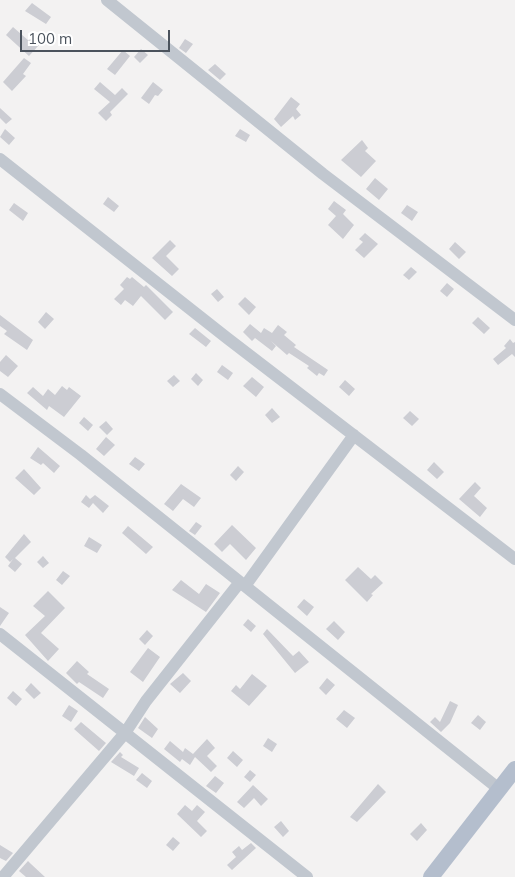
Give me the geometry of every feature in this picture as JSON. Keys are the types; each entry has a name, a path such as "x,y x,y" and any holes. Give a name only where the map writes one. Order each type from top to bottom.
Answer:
{"main road":[{"path":"431,877 515,769"}],"street":[{"path":"107,0 323,174 515,320"},
{"path":"0,158 227,338 515,559"},
{"path":"0,394 81,455 499,789"},
{"path":"0,874 3,877 125,733 146,701 242,584 354,435"},
{"path":"0,634 307,877"}],"building":[{"path":"32,3 51,17 46,24 25,11"},
{"path":"13,27 29,41 31,38 39,45 29,56 6,35"},
{"path":"185,39 193,44 186,53 179,48"},
{"path":"141,49 148,55 140,63 134,57"},
{"path":"123,50 130,56 115,75 107,69"},
{"path":"24,58 31,63 23,74 26,76 12,91 3,82"},
{"path":"215,64 226,74 220,80 208,70"},
{"path":"100,82 115,95 122,88 128,94 110,112 112,115 106,121 98,113 110,102 94,89"},
{"path":"153,82 163,90 158,96 155,95 149,104 141,98"},
{"path":"291,97 300,104 296,109 301,115 295,120 293,116 281,127 274,119"},
{"path":"0,108 12,119 6,124 0,118"},
{"path":"5,129 15,138 9,145 0,137"},
{"path":"240,129 250,135 246,142 235,136"},
{"path":"362,140 368,148 365,151 376,161 361,177 341,160"},
{"path":"375,178 388,189 379,200 366,189"},
{"path":"108,197 119,206 114,212 103,204"},
{"path":"334,201 346,210 343,214 354,225 343,239 328,225 336,216 328,209"},
{"path":"14,203 28,213 23,221 9,210"},
{"path":"407,205 418,212 412,221 401,213"},
{"path":"365,233 378,244 364,258 355,250 363,242 359,239"},
{"path":"170,240 176,246 166,256 179,269 172,276 152,258"},
{"path":"455,242 466,252 459,259 449,249"},
{"path":"411,267 417,272 409,280 403,275"},
{"path":"127,277 130,279 132,277 144,287 146,285 173,312 165,320 141,296 133,306 125,300 121,305 114,299 124,289 120,285"},
{"path":"447,283 454,289 447,297 440,291"},
{"path":"217,289 224,297 218,302 211,294"},
{"path":"245,297 256,307 249,315 238,304"},
{"path":"46,312 54,319 45,329 38,322"},
{"path":"0,315 33,340 27,350 4,334 7,331 0,326"},
{"path":"478,317 490,328 484,334 472,323"},
{"path":"250,324 261,333 264,328 272,333 278,325 287,332 284,335 296,345 294,347 328,370 324,376 319,373 317,376 307,368 309,366 289,353 287,355 271,341 276,346 272,351 255,338 252,341 243,332"},
{"path":"195,328 211,341 206,347 189,334"},
{"path":"510,339 513,343 515,342 515,357 512,354 498,365 493,359 506,348 504,346"},
{"path":"6,355 18,366 8,377 0,371 0,362"},
{"path":"222,365 233,373 228,380 217,372"},
{"path":"196,373 203,380 198,386 191,379"},
{"path":"174,375 180,381 173,387 167,381"},
{"path":"252,377 264,387 256,397 243,386"},
{"path":"345,380 355,389 349,396 339,387"},
{"path":"62,386 67,390 69,387 81,396 64,417 49,406 47,410 27,393 33,387 43,396 48,389 55,395"},
{"path":"272,408 280,417 272,423 265,415"},
{"path":"410,411 419,419 412,426 403,418"},
{"path":"84,417 93,425 88,431 79,423"},
{"path":"106,421 113,429 107,435 99,427"},
{"path":"106,437 115,445 104,456 96,449"},
{"path":"38,447 60,466 54,473 43,463 41,465 30,458"},
{"path":"135,457 145,464 139,471 129,464"},
{"path":"434,462 444,472 437,479 427,470"},
{"path":"238,466 244,472 236,481 230,475"},
{"path":"24,469 41,488 34,495 15,478"},
{"path":"475,482 481,488 474,496 487,508 480,517 459,499"},
{"path":"181,484 201,498 194,507 183,499 173,511 164,504"},
{"path":"86,495 90,499 95,495 109,506 103,513 93,503 89,508 81,502"},
{"path":"196,522 202,526 195,535 189,531"},
{"path":"232,525 256,548 246,560 230,544 222,552 214,544"},
{"path":"128,526 153,547 146,554 122,533"},
{"path":"24,534 31,542 15,558 22,564 15,572 8,566 13,559 10,562 5,557"},
{"path":"89,537 102,545 97,553 84,546"},
{"path":"43,556 49,563 43,568 37,562"},
{"path":"358,567 371,579 375,575 383,583 371,594 373,595 367,602 345,580"},
{"path":"63,571 70,576 62,585 56,580"},
{"path":"181,580 199,594 206,584 220,593 206,612 172,590"},
{"path":"48,591 65,608 41,633 59,649 48,661 25,635 45,616 33,606"},
{"path":"304,599 314,607 307,616 297,607"},
{"path":"0,607 9,613 0,626"},
{"path":"248,619 256,626 251,632 243,625"},
{"path":"334,621 345,632 338,640 326,629"},
{"path":"267,629 293,656 299,651 309,662 295,673 263,634"},
{"path":"147,630 153,636 145,645 139,639"},
{"path":"148,648 160,657 143,682 130,672"},
{"path":"77,661 89,672 87,674 109,689 103,698 79,682 77,684 66,673"},
{"path":"183,673 191,681 180,693 170,684"},
{"path":"252,674 267,686 249,706 231,691 236,685 240,689"},
{"path":"327,678 335,685 326,695 319,688"},
{"path":"31,683 41,693 34,699 25,690"},
{"path":"13,691 22,699 16,706 7,698"},
{"path":"450,701 458,705 450,723 441,732 430,722 435,717 440,722"},
{"path":"69,705 78,711 71,722 62,716"},
{"path":"344,710 355,718 347,728 336,719"},
{"path":"478,715 486,722 480,730 471,723"},
{"path":"145,717 158,729 152,738 138,728"},
{"path":"81,722 106,743 99,751 74,729"},
{"path":"268,738 277,744 272,752 263,746"},
{"path":"207,739 215,748 207,756 217,766 211,772 195,757 190,765 182,759 180,762 164,749 170,741 183,752 185,748 193,754"},
{"path":"233,751 243,760 237,767 227,758"},
{"path":"120,752 123,755 121,757 139,768 134,776 111,762"},
{"path":"250,770 256,775 250,782 244,777"},
{"path":"142,773 152,781 147,788 136,780"},
{"path":"215,776 224,783 216,793 206,786"},
{"path":"378,784 386,792 357,822 350,817"},
{"path":"253,785 268,799 261,806 254,798 244,808 237,802"},
{"path":"185,805 192,811 197,805 205,812 197,821 207,831 201,837 177,814"},
{"path":"281,821 289,831 283,837 274,827"},
{"path":"421,823 427,830 417,841 410,834"},
{"path":"173,837 180,843 173,851 166,845"},
{"path":"251,843 256,848 232,870 227,865 236,857 232,852 239,846 242,850"},
{"path":"0,845 13,853 6,861 0,858"},
{"path":"28,861 45,877 26,877 19,871"}]}
